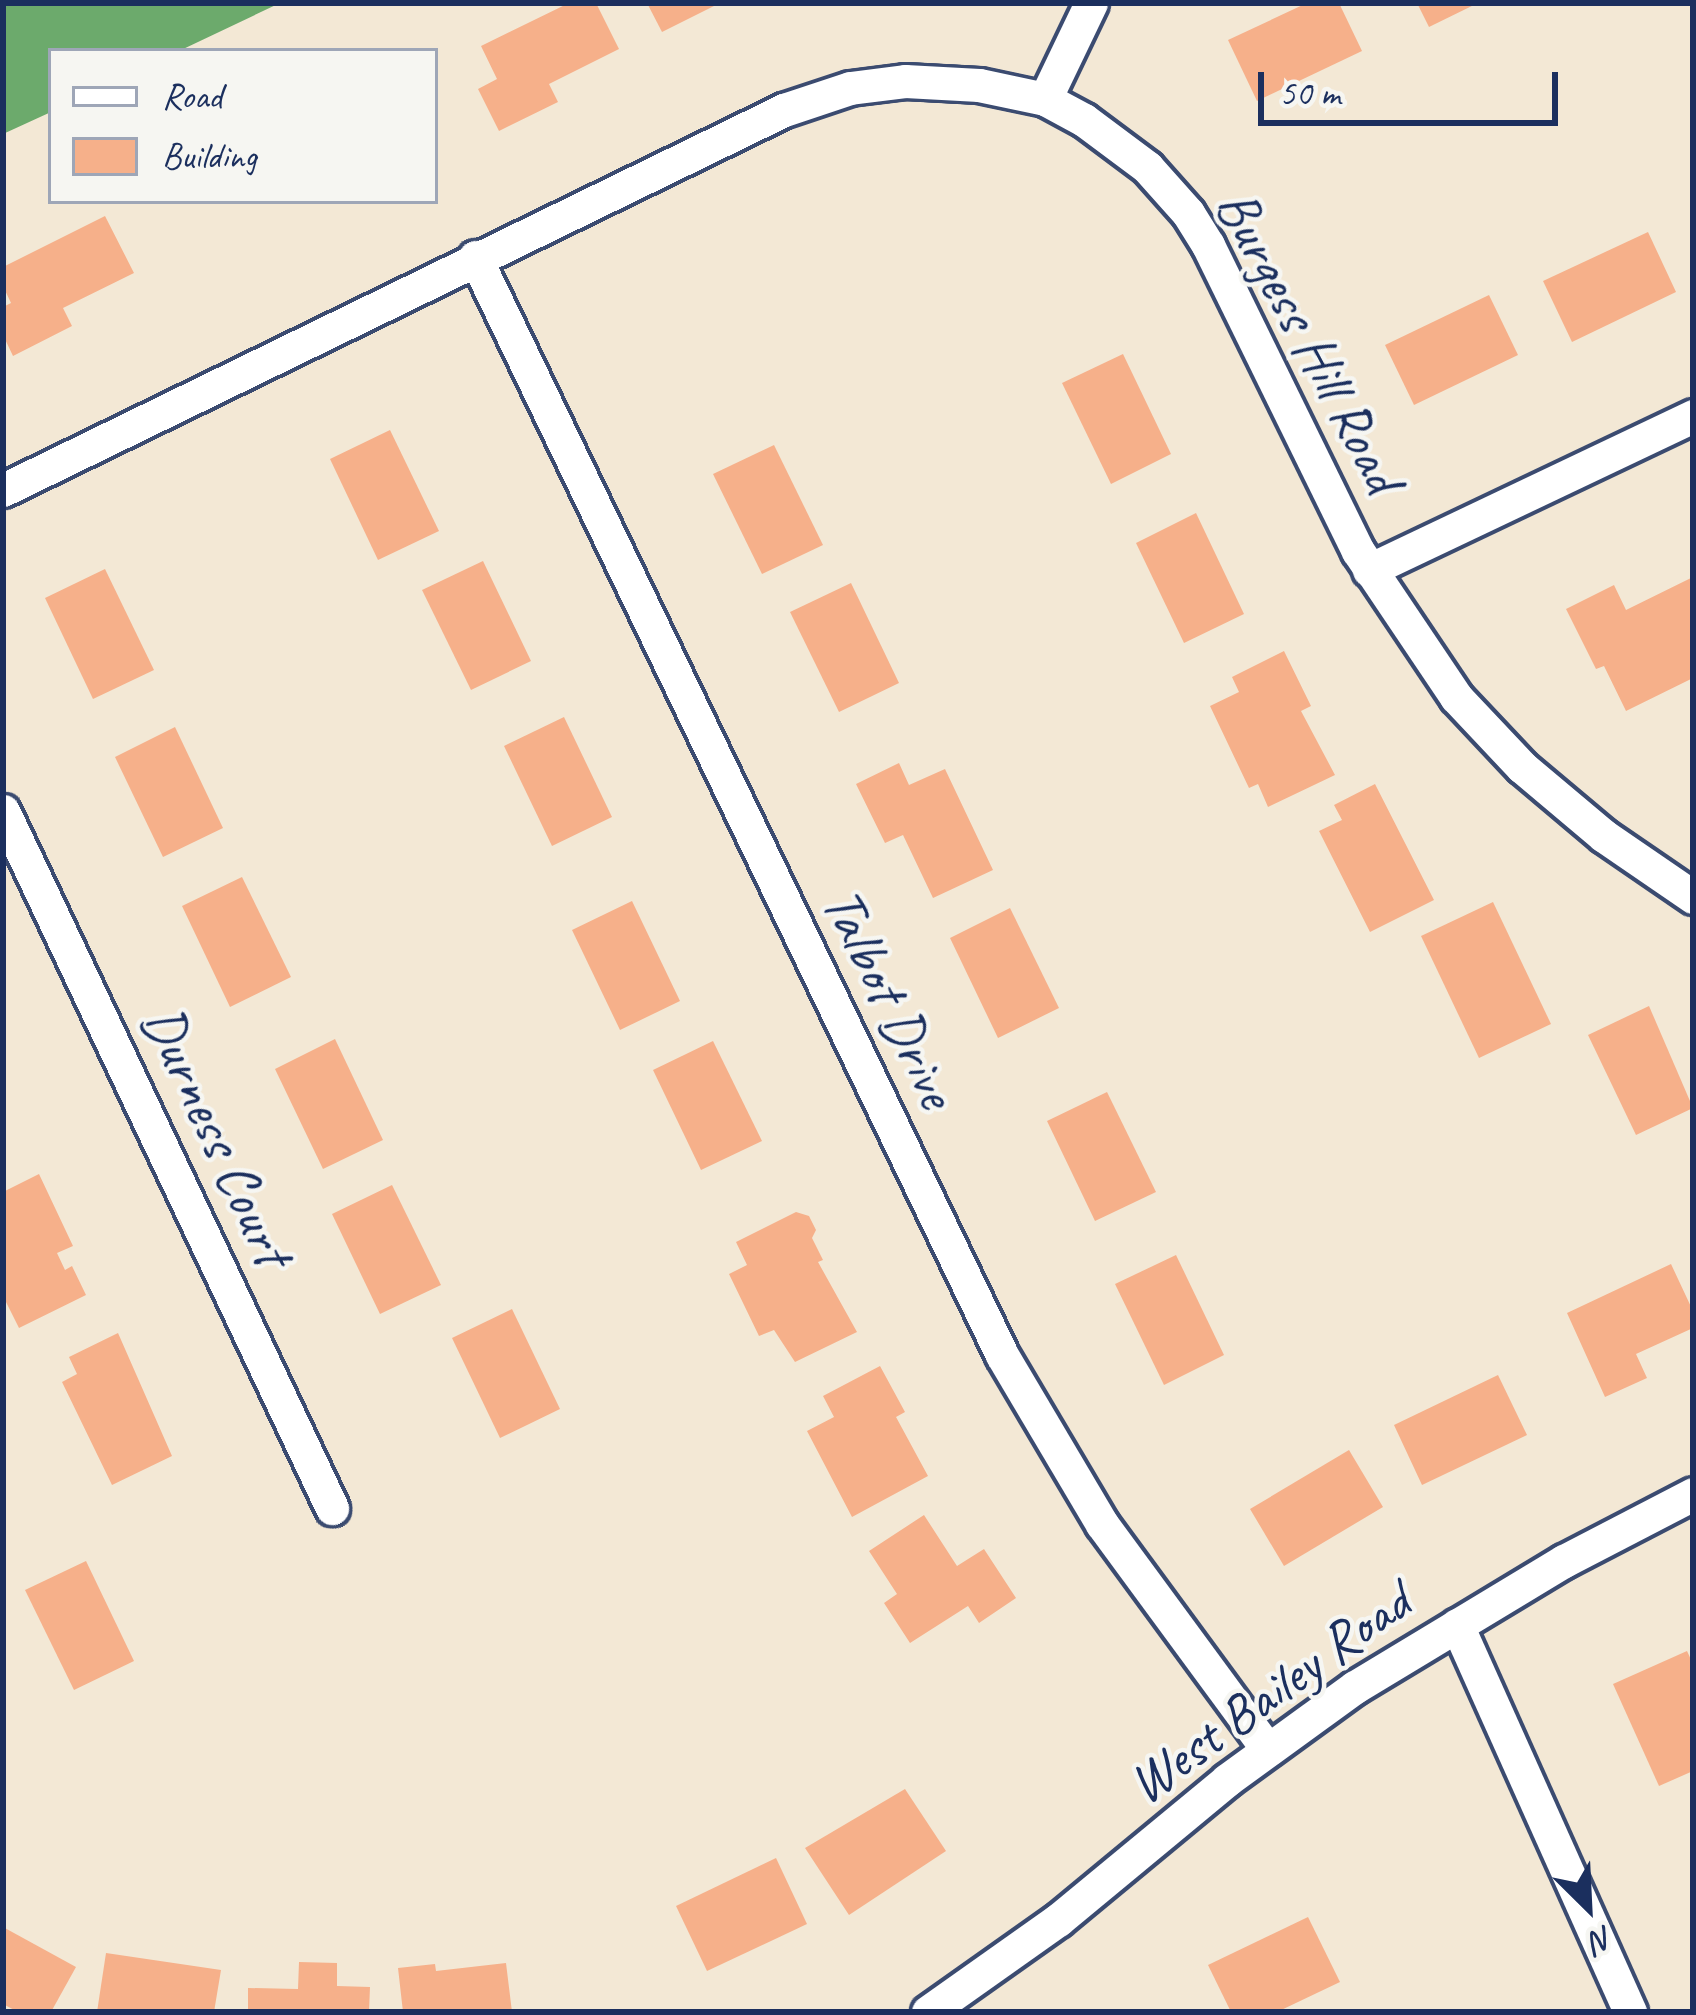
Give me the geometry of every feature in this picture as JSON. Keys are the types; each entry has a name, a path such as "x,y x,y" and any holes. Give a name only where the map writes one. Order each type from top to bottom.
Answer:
{"street":[{"path":"1045,99 1091,3"},
{"name":"Burgess Hill Road","path":"3,490 784,110 850,88 944,81 1045,99 1084,119 1147,167 1188,213 1370,570 1456,697 1522,767 1604,836 1693,897"},
{"name":"Talbot Drive","path":"475,257 1002,1355 1102,1524 1268,1750"},
{"path":"1370,570 1693,416"},
{"name":"Durness Court","path":"3,811 332,1508"},
{"name":"West Bailey Road","path":"928,2012 1058,1920 1268,1750 1354,1687 1581,1551 1693,1494"},
{"path":"1456,1625 1630,2012"}],"green space":[{"path":"3,3 280,3 185,48 48,48 48,113 3,134"}],"building":[{"path":"569,3 596,3 619,49 549,84 558,102 499,131 478,89 497,79 481,46"},
{"path":"647,3 720,3 662,32"},
{"path":"1307,3 1339,3 1362,51 1257,101 1228,40"},
{"path":"1417,3 1478,3 1429,27"},
{"path":"105,216 134,273 63,308 72,326 13,356 3,335 3,307 11,303 3,286 3,267"},
{"path":"1648,232 1676,292 1572,342 1543,281"},
{"path":"1489,295 1518,355 1414,405 1385,345"},
{"path":"1123,354 1171,454 1111,484 1062,383"},
{"path":"390,430 439,531 378,560 330,459"},
{"path":"774,445 823,545 762,574 713,474"},
{"path":"1196,513 1244,614 1184,643 1136,543"},
{"path":"483,561 531,661 471,690 422,590"},
{"path":"105,569 154,670 93,699 45,598"},
{"path":"1693,577 1693,678 1626,711 1604,666 1596,669 1566,609 1614,585 1626,610"},
{"path":"851,583 899,683 839,712 790,612"},
{"path":"1284,651 1311,706 1301,711 1335,775 1268,807 1258,784 1249,788 1210,706 1239,692 1232,677"},
{"path":"564,717 612,817 552,846 504,746"},
{"path":"175,727 223,828 163,857 115,757"},
{"path":"899,763 909,785 945,769 993,870 933,898 903,835 885,843 856,784"},
{"path":"1375,784 1434,900 1370,932 1319,831 1342,820 1334,805"},
{"path":"242,877 291,977 230,1007 182,906"},
{"path":"632,901 680,1001 620,1030 572,930"},
{"path":"1493,902 1551,1024 1479,1058 1421,936"},
{"path":"1010,908 1059,1008 998,1038 950,938"},
{"path":"1649,1006 1693,1108 1636,1135 1588,1035"},
{"path":"335,1039 383,1140 323,1169 275,1069"},
{"path":"713,1041 762,1141 701,1170 653,1070"},
{"path":"1107,1092 1156,1192 1095,1221 1047,1121"},
{"path":"39,1174 73,1246 57,1253 65,1270 72,1266 86,1295 19,1328 3,1296 3,1192"},
{"path":"392,1185 441,1285 380,1314 332,1214"},
{"path":"796,1212 809,1216 816,1230 812,1238 823,1260 818,1262 857,1332 795,1362 774,1330 759,1336 729,1274 747,1265 736,1242"},
{"path":"1176,1255 1224,1355 1164,1385 1115,1284"},
{"path":"1671,1264 1693,1311 1693,1328 1636,1354 1647,1378 1605,1397 1567,1313"},
{"path":"512,1309 560,1409 500,1438 452,1338"},
{"path":"118,1333 172,1456 112,1485 62,1382 77,1374 69,1357"},
{"path":"880,1366 905,1412 896,1417 928,1476 852,1517 807,1431 834,1417 823,1396"},
{"path":"1498,1375 1527,1435 1422,1485 1394,1425"},
{"path":"1349,1450 1383,1507 1284,1566 1250,1509"},
{"path":"924,1515 957,1566 984,1549 1016,1598 979,1623 968,1606 910,1643 884,1603 897,1594 869,1551"},
{"path":"86,1561 134,1661 74,1690 25,1590"},
{"path":"1687,1651 1693,1664 1693,1771 1659,1786 1613,1684"},
{"path":"905,1789 946,1851 849,1915 805,1848"},
{"path":"776,1858 807,1924 707,1971 676,1906"},
{"path":"1308,1917 1340,1982 1277,2012 1231,2012 1208,1965"},
{"path":"3,1927 76,1967 51,2012 18,2012 3,2004"},
{"path":"106,1953 221,1970 214,2012 97,2012"},
{"path":"299,1962 337,1963 337,1986 370,1987 369,2012 248,2012 248,1988 298,1989"},
{"path":"506,1963 512,2012 403,2012 398,1968 435,1964 436,1971"}]}
